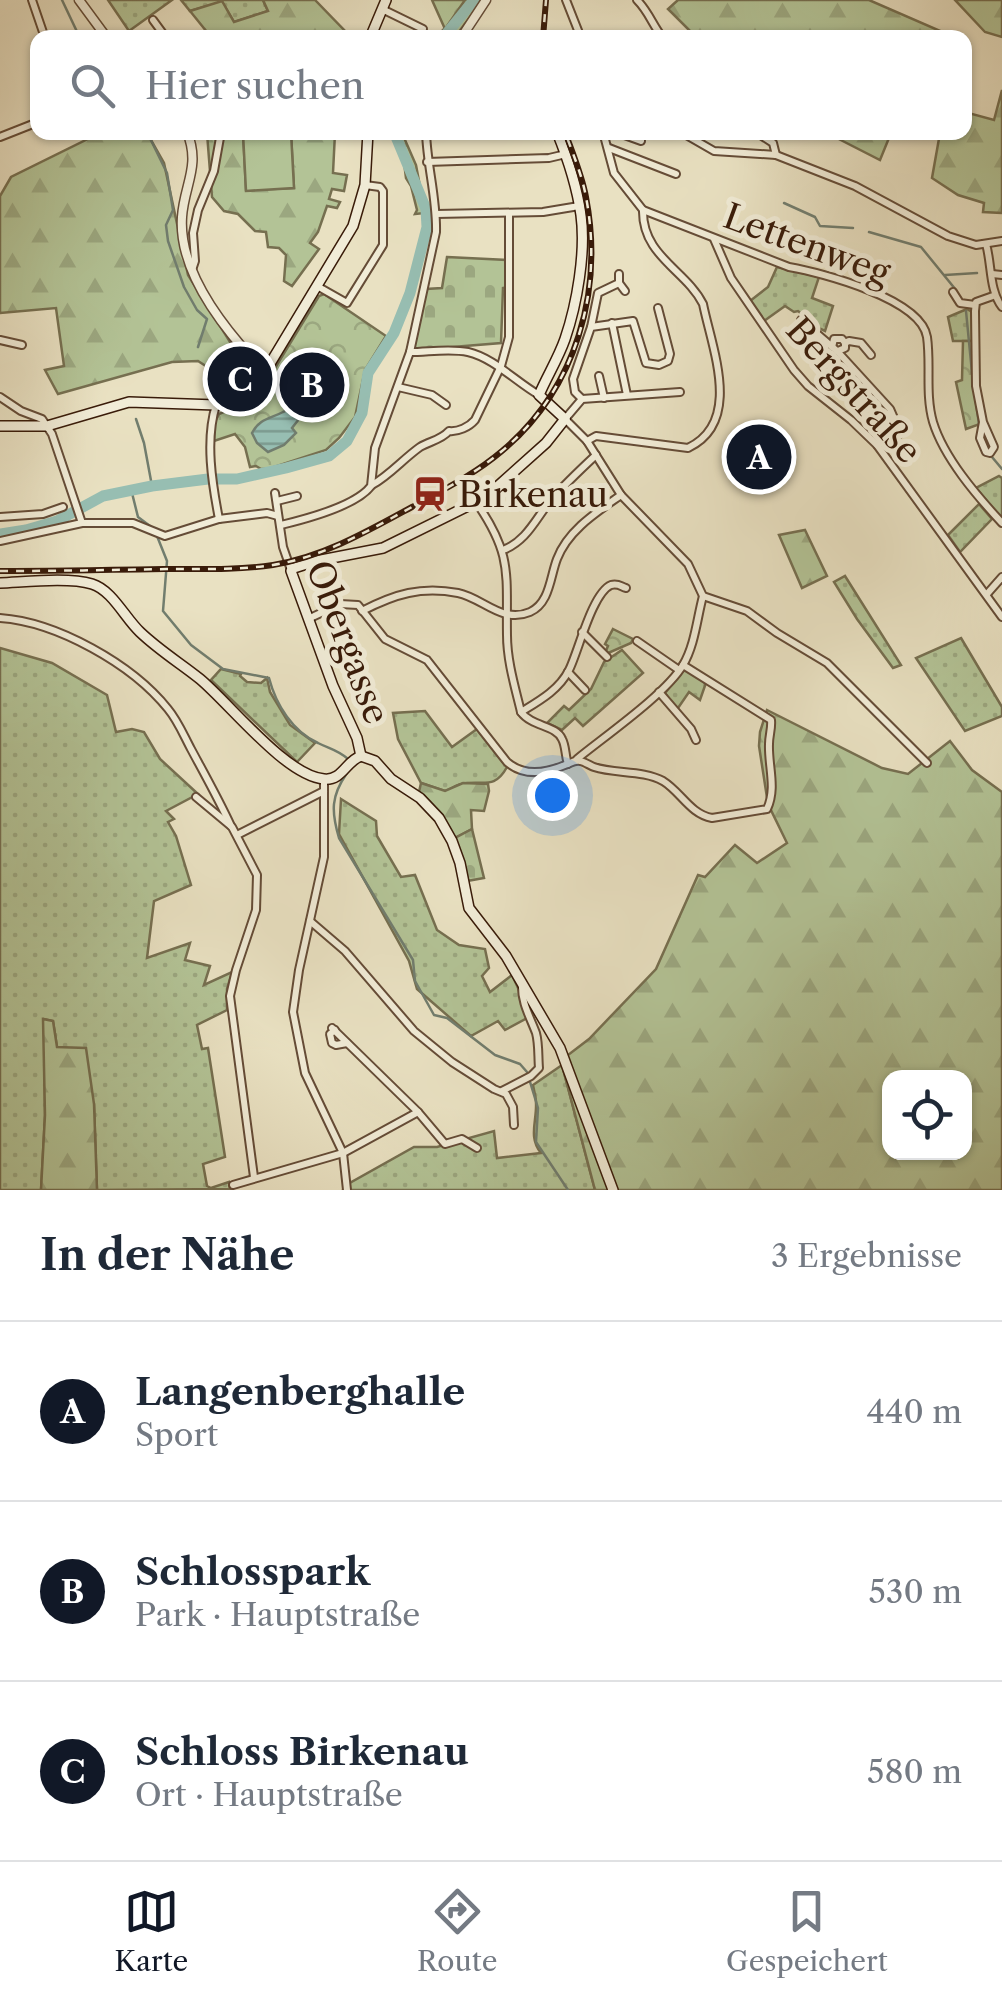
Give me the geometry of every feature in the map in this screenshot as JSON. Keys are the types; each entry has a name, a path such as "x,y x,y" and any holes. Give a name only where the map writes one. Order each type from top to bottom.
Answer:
{"main road":[{"path":"373,30 384,5"},
{"path":"0,426 47,426 128,402 216,405 241,398 265,372 353,226 364,185 367,140"},
{"path":"291,570 383,548 476,502 546,443 566,418 539,396 565,340 574,308 582,237 579,206 560,140"},
{"name":"Obergasse","path":"291,570 344,714 358,738 354,760 371,758 435,813 460,863 469,908 506,956 560,1048 613,1190"},
{"path":"0,583 86,583 100,588 147,638 300,770 324,785 354,760"}],"street":[{"path":"32,0 42,30"},
{"path":"79,0 101,30"},
{"path":"466,30 486,0"},
{"path":"566,0 578,30"},
{"path":"637,0 646,8 657,30"},
{"path":"384,5 424,29"},
{"path":"153,20 161,30"},
{"path":"0,137 30,125"},
{"path":"190,140 193,162 181,219 186,254 192,272 236,343 265,372"},
{"path":"192,272 193,233 214,171 219,140"},
{"path":"371,486 375,448 410,352 436,232 426,140"},
{"path":"587,441 596,436 688,448 712,430 722,394 703,304 658,253 642,217 643,210 614,173 606,140"},
{"path":"695,140 714,151 776,155 854,186 948,236 976,245 1002,240"},
{"path":"768,140 776,155"},
{"path":"608,147 676,174"},
{"path":"427,162 566,154"},
{"path":"317,286 347,303 383,245 383,191 364,185"},
{"path":"436,214 562,211 579,206"},
{"name":"Lettenweg","path":"643,210 789,267 846,282 899,304 917,317 927,339 930,402 938,435 977,496 1002,523"},
{"path":"281,526 357,498 419,448 475,420 500,368 509,337 509,213"},
{"name":"Bergstraße","path":"714,239 739,290 794,370 877,446 1002,617"},
{"path":"986,244 994,296 1002,307"},
{"path":"992,274 1002,275"},
{"path":"582,399 575,392 573,380 598,293 619,279 625,292"},
{"path":"954,292 960,303 975,305"},
{"path":"982,422 975,372 975,305 994,296"},
{"path":"591,327 633,321 644,362 662,365 670,354 658,308"},
{"path":"801,320 834,349 895,417 900,432 897,437 877,446"},
{"path":"612,323 627,396"},
{"path":"0,340 22,345"},
{"path":"834,349 843,350 849,341 862,342 871,355"},
{"path":"410,352 468,352 500,368 539,396"},
{"path":"599,376 604,398"},
{"path":"398,386 432,394 446,405"},
{"path":"572,762 659,692 681,667 703,596 688,564 621,495 587,441 566,418 582,399 680,392"},
{"path":"0,397 42,419 47,426 81,519"},
{"path":"216,405 210,439 219,519"},
{"path":"503,550 523,538 552,499 596,454"},
{"path":"362,611 402,593 449,592 466,595 496,612 528,612 538,606 548,590 558,555 573,533 621,495"},
{"name":"Obergasse","path":"291,570 285,557 276,497 297,496"},
{"path":"476,502 503,550 507,638 521,712 528,720 562,736 572,762"},
{"path":"0,517 43,514 63,507"},
{"path":"0,541 81,519 133,523 170,535 219,519 267,513 278,516"},
{"path":"987,594 1002,577"},
{"path":"521,712 548,695 568,672 582,632 604,590 610,585 626,588"},
{"path":"703,596 747,611 827,663 928,763"},
{"path":"307,619 344,603 356,604 385,640 426,660 513,768 534,772 582,761 663,781 706,817 767,809 772,773 768,745 772,727 768,716 638,641"},
{"path":"0,618 27,622 83,643 113,661 160,699 174,718 256,875 256,910 230,996 254,1177"},
{"path":"582,632 607,658"},
{"path":"568,672 585,690"},
{"path":"659,692 696,740"},
{"path":"234,831 324,785 324,857 293,1012 306,1072 343,1152 347,1190"},
{"path":"196,797 234,831"},
{"path":"310,921 345,951 414,1030 452,1062 506,1094 512,1102 514,1125"},
{"path":"500,1092 529,1078 539,1068 537,1037 524,1003 522,984"},
{"path":"334,1029 446,1144 462,1139 477,1148"},
{"path":"233,1185 343,1152 418,1112"}],"green space":[{"path":"108,0 172,0 130,30"},
{"path":"181,0 263,0 268,11 234,22 222,2 190,11"},
{"path":"263,0 315,0 344,30 205,30 190,11 222,1 234,22 268,11"},
{"path":"432,0 465,0 445,29"},
{"path":"464,0 483,0 460,30 443,30"},
{"path":"678,0 869,0 938,30 689,30 668,9"},
{"path":"955,0 1002,0 1002,37 985,32"},
{"path":"1002,90 1002,213 983,212 984,203 958,195 932,178 939,140 972,140 972,114 994,120"},
{"path":"86,140 151,140 164,163 188,275 237,353 212,370 198,361 172,362 58,394 45,370 64,366 56,308 0,313 0,196 11,177"},
{"path":"208,140 243,140 246,190 294,188 291,140 335,140 333,173 347,175 344,191 332,189 329,199 340,202 337,208 327,206 310,243 319,249 292,286 284,281 286,255 279,248 268,247 266,232 255,231 238,214 224,211 212,197"},
{"path":"243,140 291,140 294,188 246,191"},
{"path":"397,140 405,140 416,165 425,213 415,214"},
{"path":"841,140 888,140 880,160"},
{"path":"447,257 507,260 501,343 416,350 413,347 426,289 442,288"},
{"path":"777,267 819,277 812,298 833,306 825,331 785,306 764,321 750,301 768,287"},
{"path":"324,294 386,336 365,370 355,417 326,450 268,469 250,467 245,447 235,434 214,441 215,422 219,414 261,391 319,296"},
{"path":"967,309 972,312 972,341 953,341 948,317"},
{"path":"963,341 972,341 972,374 980,424 966,429 956,382 962,380"},
{"path":"1002,478 1002,519 976,488"},
{"path":"979,504 992,519 960,552 948,535"},
{"path":"805,530 827,576 802,588 779,535"},
{"path":"845,576 901,665 893,668 857,619 834,582"},
{"path":"613,629 633,639 606,654 605,644"},
{"path":"961,638 1002,707 1002,716 965,731 916,658"},
{"path":"0,648 52,663 107,695 116,732 144,732 160,759 198,794 166,811 174,819 168,822 191,885 154,901 147,958 190,943 185,960 210,966 204,985 232,972 227,1010 197,1025 202,1049 208,1048 225,1157 203,1164 207,1186 229,1182 230,1189 97,1190 94,1104 57,1047 53,1021 44,1019 41,1190 0,1190"},
{"path":"622,650 643,673 583,726 575,718 562,730 547,723 564,706 569,710 591,689 604,662"},
{"path":"221,669 241,674 247,682 261,683 267,678 270,692 290,725 315,743 297,762 211,680"},
{"path":"684,669 707,680 700,700 689,692 676,711 665,693"},
{"path":"767,710 882,768 908,774 950,741 972,770 1002,792 1002,1190 595,1190 562,1065 656,969 698,875 705,877 735,845 757,863 787,843 768,804 759,746"},
{"path":"425,711 452,747 477,729 507,767 502,774 492,782 461,784 445,791 421,783 398,739 393,713"},
{"path":"421,783 445,791 463,783 488,784 484,811 471,810 472,829 455,838 419,792"},
{"path":"341,799 376,821 377,836 401,877 415,875 437,930 459,945 485,949 489,968 482,976 490,992 512,975 531,1016 505,1030 498,1021 471,1036 417,989 409,961 339,834"},
{"path":"472,829 484,878 467,881 455,838"},
{"path":"43,1019 53,1021 57,1047 86,1048 94,1104 97,1190 41,1190 45,1115"},
{"path":"562,1065 595,1190 343,1190 414,1147 437,1147 494,1131 497,1158 541,1153 534,1135 533,1085"}],"water":[{"path":"296,403 302,408 292,428 296,433 284,445 268,452 252,433 262,422"}],"waterway":[{"path":"62,0 76,30"},
{"path":"450,30 474,0"},
{"path":"151,140 167,173 173,210 166,225 168,241 184,287 207,319 198,347"},
{"path":"0,534 57,521 103,496 152,486 237,479 286,468 329,456 347,441 362,413 368,373 394,333 410,293 427,227 426,209 397,140"},
{"path":"784,203 815,217 820,226 853,228"},
{"path":"869,232 921,247 956,290"},
{"path":"945,275 977,273"},
{"path":"966,311 973,383"},
{"path":"975,396 979,424"},
{"path":"136,419 152,486"},
{"path":"992,457 1002,469"},
{"path":"131,489 138,517 154,529"},
{"path":"157,536 167,561 163,611 191,645 223,669 269,678 293,725 348,759"},
{"path":"347,773 334,804 339,838 413,960 415,981 434,1015 447,1018 495,1055 520,1064 527,1072 538,1108 536,1142 568,1190"}],"railway":[{"path":"544,30 546,0"},
{"path":"0,571 233,568 292,561 362,534 492,459 528,426 549,398 566,368 587,302 591,232 584,189 568,140"}],"place":[{"name":"Schloss Birkenau","path":"240,379"},
{"name":"Schlosspark","path":"312,385"},
{"name":"Langenberghalle","path":"759,457"},
{"name":"Birkenau","path":"430,494"}]}
